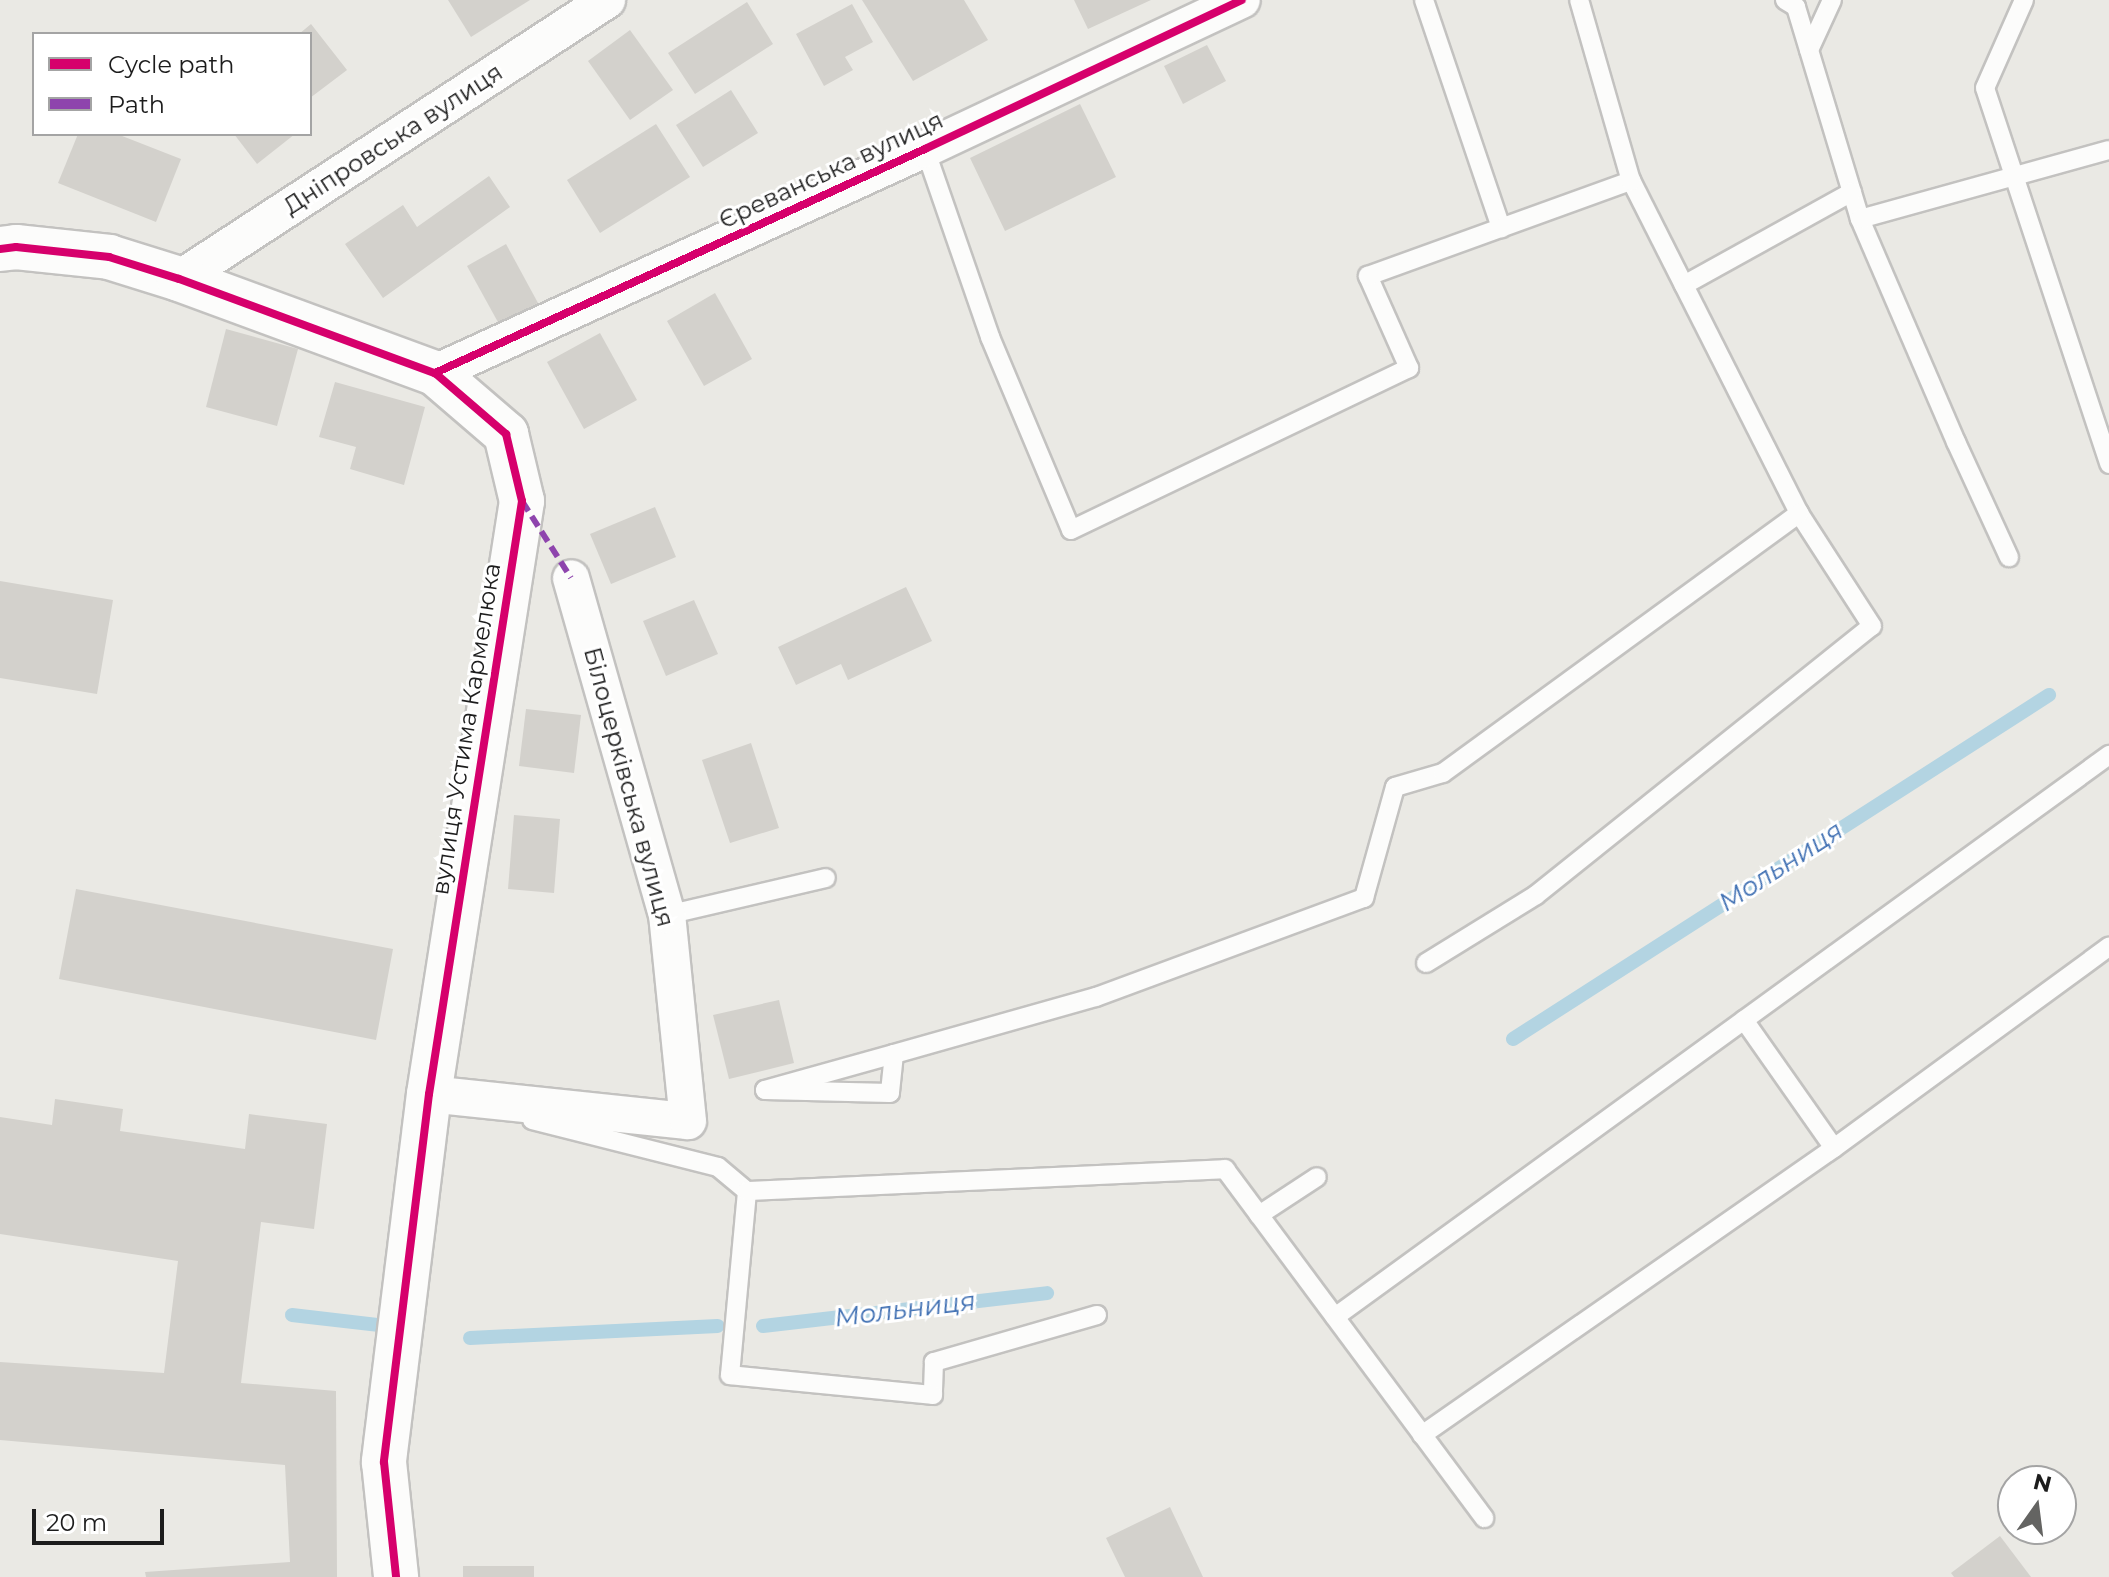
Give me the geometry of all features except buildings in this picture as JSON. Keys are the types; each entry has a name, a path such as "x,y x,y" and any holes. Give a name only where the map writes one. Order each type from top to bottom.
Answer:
{"street":[{"name":"Дніпровська вулиця","path":"179,279 607,0"},
{"name":"Єреванська вулиця","path":"435,373 1242,0"},
{"name":"вулиця Устима Кармелюка","path":"0,249 16,247 109,257 179,279 435,373 506,434 522,501 429,1094 384,1462 396,1577"},
{"name":"Білоцерківська вулиця","path":"429,1094 688,1121 667,915 571,578"}],"lane":[{"path":"1424,0 1501,228"},
{"path":"1426,963 1536,895 1872,626 1799,513 1631,181 1579,0"},
{"path":"1785,0 1796,7 1860,219 2009,557"},
{"path":"1809,50 1832,0"},
{"path":"2024,0 1985,88 2109,464"},
{"path":"925,149 990,337 1071,530 1409,368 1368,276 1631,181"},
{"path":"1860,219 2109,150"},
{"path":"1684,285 1852,192"},
{"path":"894,1054 890,1093 765,1090 1096,997 1364,898 1395,787 1443,773 1799,513"},
{"path":"1335,1317 2109,755"},
{"path":"667,915 826,878"},
{"path":"1422,1435 1834,1148 2109,947"},
{"path":"1744,1020 1834,1148"},
{"path":"429,1094 718,1167 747,1191 1225,1169 1484,1518"},
{"path":"1259,1215 1317,1177"},
{"path":"747,1191 730,1375 933,1395 934,1362 1097,1315"}],"waterway":[{"name":"Мольниця","path":"1513,1039 2049,695"},
{"name":"Мольниця","path":"763,1326 1047,1293"},
{"name":"Мольниця","path":"292,1315 379,1325"},
{"name":"Мольниця","path":"470,1338 718,1326"}],"marked path":[{"path":"522,501 571,578"}],"cycle path":[{"path":"435,373 1242,0"},
{"path":"0,249 16,247 109,257 179,279 435,373 506,434 522,501 429,1094 384,1462 396,1577"}]}
